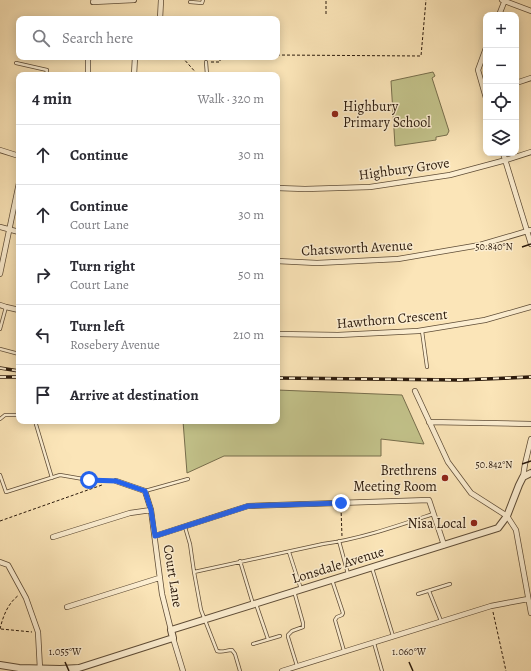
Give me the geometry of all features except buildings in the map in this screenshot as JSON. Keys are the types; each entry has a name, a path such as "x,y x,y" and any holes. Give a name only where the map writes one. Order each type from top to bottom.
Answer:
{"street":[{"path":"93,2 134,0"},
{"path":"160,16 161,0"},
{"path":"500,12 504,0 531,11"},
{"path":"483,56 478,70 483,88"},
{"path":"88,60 88,72"},
{"path":"134,72 135,60"},
{"path":"519,82 531,78"},
{"path":"0,150 16,155"},
{"name":"Highbury Grove","path":"280,188 305,189 370,187 450,175 531,152"},
{"path":"504,156 529,230 531,244"},
{"path":"0,274 16,197"},
{"path":"0,227 16,231"},
{"name":"Chatsworth Avenue","path":"280,261 317,263 398,259 480,245 529,230"},
{"path":"0,305 16,309"},
{"name":"Hawthorn Crescent","path":"280,334 338,335 421,330 485,320 531,307"},
{"path":"415,391 448,462 471,493 507,516 516,530 531,613"},
{"path":"429,422 531,424"},
{"path":"507,516 518,485 523,477 531,439"},
{"path":"523,477 531,473"},
{"path":"116,481 145,491"},
{"name":"Court Lane","path":"145,491 151,510 162,594 183,671"},
{"path":"155,536 248,506 429,500 444,545"},
{"path":"53,537 130,513 151,510"},
{"name":"Lonsdale Avenue","path":"171,630 498,528 507,516"},
{"path":"0,562 8,565 26,598 38,632 40,669"},
{"path":"67,607 159,578"},
{"path":"282,671 491,606 528,599"},
{"path":"0,665 16,669 79,668 173,638"}],"lane":[{"path":"190,2 202,2 203,0"},
{"path":"206,62 207,72"},
{"path":"16,63 47,70 47,72"},
{"path":"0,329 6,307"},
{"path":"421,330 427,367"},
{"path":"0,349 16,353"},
{"path":"0,419 5,415 16,415"},
{"path":"36,424 52,478"},
{"path":"0,475 6,492 60,475 89,480 116,481"},
{"path":"145,491 188,478"},
{"path":"194,572 240,561 340,541 434,514"},
{"path":"185,527 190,544 201,610 204,619 217,651 222,652 232,650 235,654 240,671"},
{"path":"340,541 348,575"},
{"path":"289,552 304,623 303,627 292,631 288,635 297,666"},
{"path":"240,561 268,639"},
{"path":"372,567 393,636"},
{"path":"332,580 343,613 335,620 344,652"},
{"path":"418,594 450,584"},
{"path":"429,591 441,622"},
{"path":"253,644 280,636"},
{"path":"374,642 382,671"}],"path":[{"path":"326,0 326,14"},
{"path":"280,55 421,56 426,0"},
{"path":"185,60 195,72"},
{"path":"206,62 220,62 220,60"},
{"path":"0,521 101,486"},
{"path":"340,541 341,503"},
{"path":"23,592 14,598 4,615 0,629 38,632"},
{"path":"491,606 506,671"}],"green space":[{"path":"433,72 435,76 432,78 449,131 447,135 436,137 436,140 395,146 391,81"},
{"path":"280,390 402,395 424,444 381,439 381,456 224,456 187,473 183,424 280,424"}],"railway":[{"path":"0,368 16,371"},
{"path":"0,377 16,377"},
{"path":"280,378 460,380 531,377"}],"place":[{"name":"Highbury Primary School","path":"335,114"},
{"name":"Brethrens Meeting Room","path":"445,478"},
{"name":"Nisa Local","path":"474,523"}],"route":[{"path":"89,480 116,481 145,491 151,510 155,536 248,506 341,503"}]}
